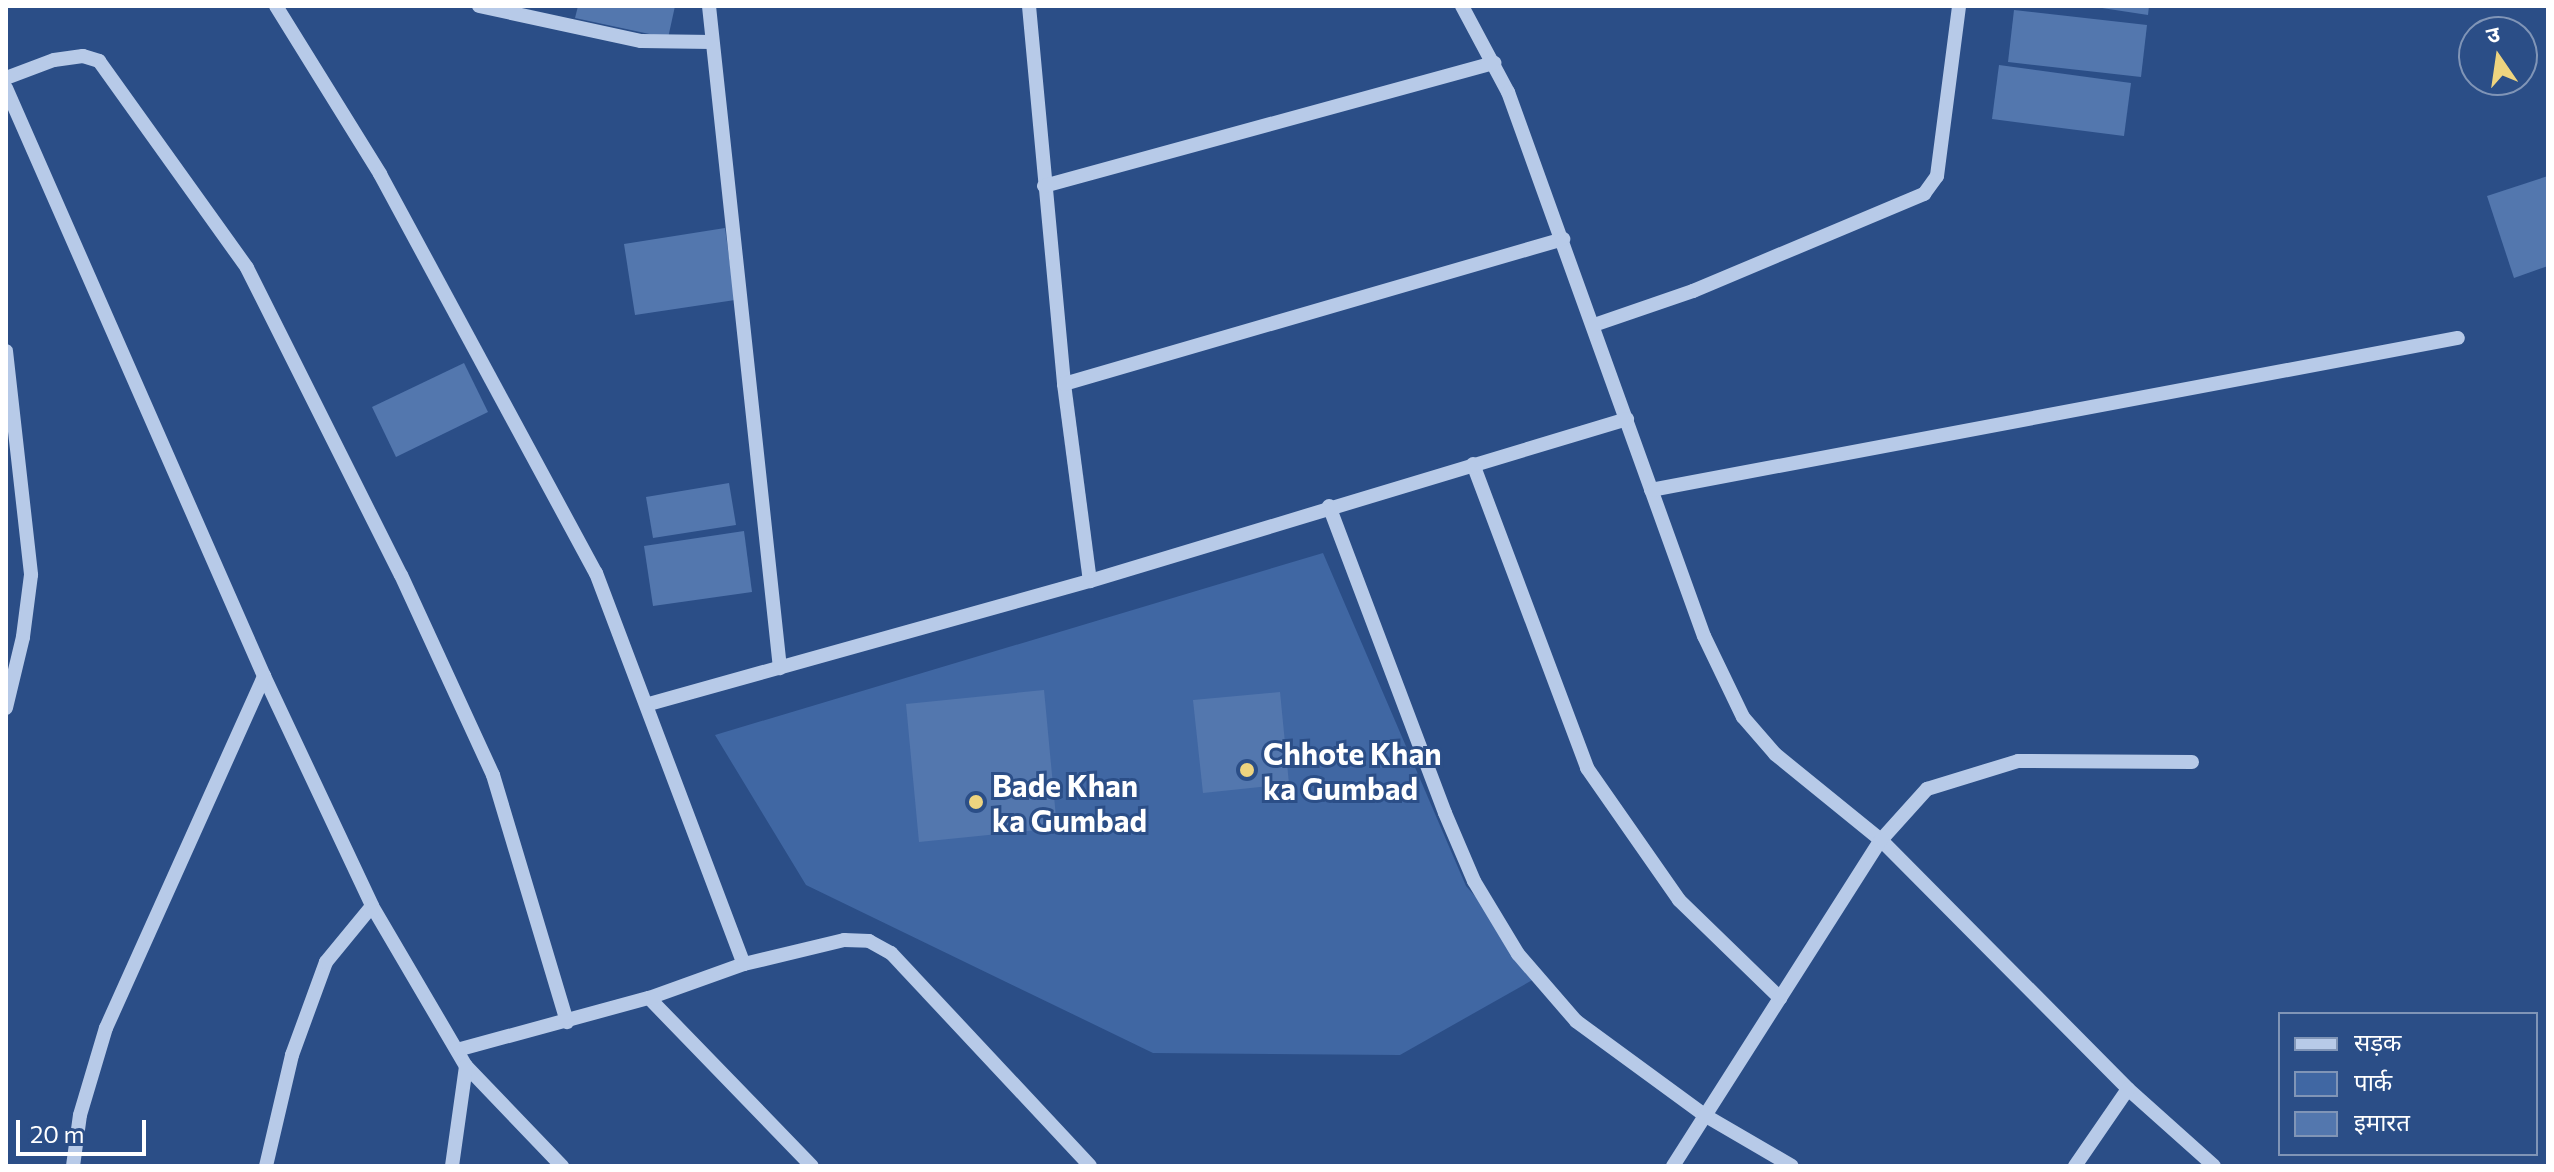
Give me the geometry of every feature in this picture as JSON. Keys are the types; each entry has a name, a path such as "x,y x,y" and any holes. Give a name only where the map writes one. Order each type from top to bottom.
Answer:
{"street":[{"path":"276,6 380,174 509,405 596,573 649,704 744,964"},
{"path":"479,6 641,41 712,42"},
{"path":"709,6 780,668"},
{"path":"1029,6 1064,384 1090,581"},
{"path":"1462,6 1495,63 1563,239 1704,636 1743,717 1775,754 1881,840 2128,1089 2214,1166"},
{"path":"1594,325 1693,291 1924,194 1937,176 1959,6"},
{"path":"6,78 54,60 83,56 99,61 247,268 401,575 493,775 567,1022"},
{"path":"1044,186 1495,63"},
{"path":"6,88 264,676 372,906 466,1066 562,1166"},
{"path":"1064,384 1563,239"},
{"path":"1651,490 2458,338"},
{"path":"6,351 31,575 6,708"},
{"path":"649,704 1090,581 1329,506 1627,419"},
{"path":"1473,464 1587,768 1679,900 1780,998"},
{"path":"1329,506 1445,813 1474,881 1518,954 1576,1021 1706,1116 1792,1166"},
{"path":"73,1166 80,1115 106,1028 264,676"},
{"path":"1673,1166 1881,840 1927,789 2018,761 2192,762"},
{"path":"266,1166 292,1055 326,962 372,906"},
{"path":"457,1050 649,998 744,964 844,940 869,941 891,953 1090,1166"},
{"path":"649,998 812,1166"},
{"path":"452,1166 466,1066"},
{"path":"2075,1166 2128,1089"}],"green space":[{"path":"1323,553 1466,886 1543,974 1400,1055 1153,1053 806,885 715,735"}],"building":[{"path":"578,6 675,6 668,38 575,18"},
{"path":"2089,6 2149,6 2148,15"},
{"path":"2014,10 2147,25 2141,77 2008,62"},
{"path":"1999,65 2131,83 2124,136 1992,119"},
{"path":"2548,176 2548,266 2514,278 2487,196"},
{"path":"725,228 735,300 635,315 624,244"},
{"path":"464,363 488,412 396,457 372,407"},
{"path":"729,483 736,525 653,538 646,497"},
{"path":"744,531 752,592 653,606 644,546"},
{"path":"1044,690 1057,828 919,842 906,704"},
{"path":"1280,692 1289,784 1203,793 1193,700"}],"place":[{"name":"Chhote Khan ka Gumbad","path":"1247,770"},
{"name":"Bade Khan ka Gumbad","path":"976,802"}]}
